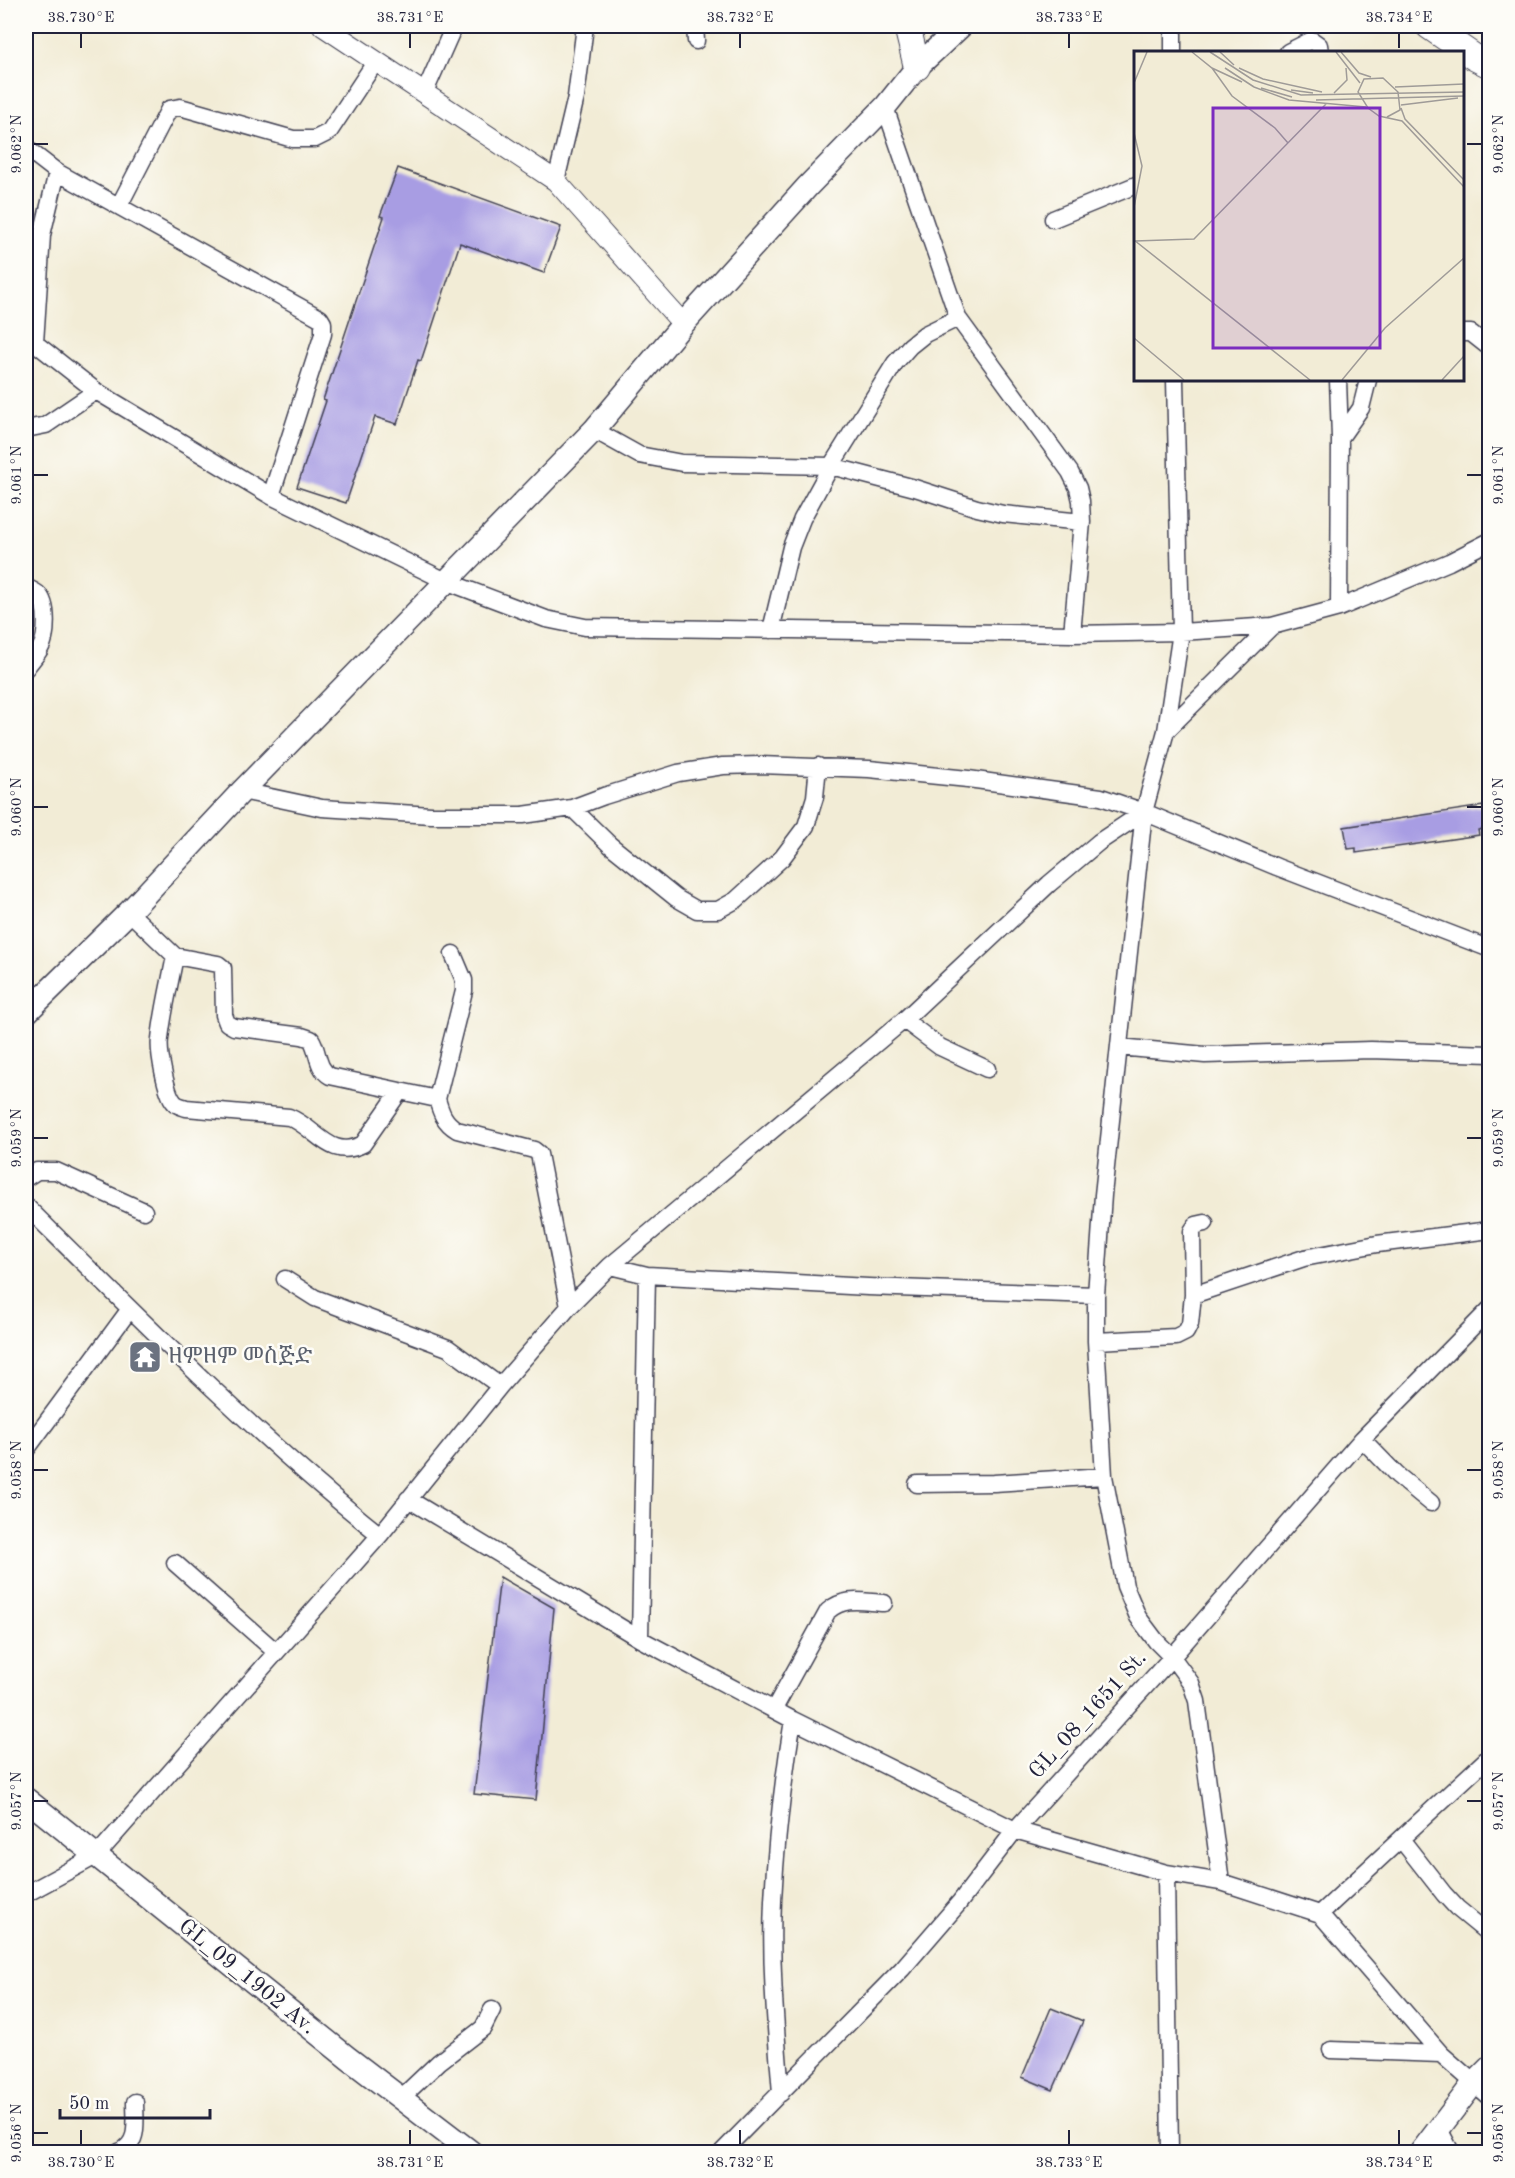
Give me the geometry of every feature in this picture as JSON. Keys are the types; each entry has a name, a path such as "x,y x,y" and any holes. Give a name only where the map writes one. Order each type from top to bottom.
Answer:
{"main road":[{"path":"907,26 917,67"},
{"path":"26,1013 129,912 242,791 594,430 683,324 808,186 885,107 917,67 961,26"},
{"path":"1428,26 1490,65"},
{"name":"GL_09_1902 Av.","path":"26,1799 348,2058 471,2152"},
{"path":"1421,2152 1438,2129 1481,2090 1490,2067"}],"street":[{"path":"323,26 556,181 683,324"},
{"path":"424,94 454,26"},
{"path":"556,181 576,96 585,26"},
{"path":"1173,26 1173,51"},
{"path":"1290,51 1312,40 1319,45 1320,51"},
{"path":"119,206 169,109 180,107 293,139 315,139 329,132 376,61"},
{"path":"885,107 958,318 1070,472 1078,488 1082,522 1072,634"},
{"path":"26,148 57,172 320,318 323,323 323,334 271,496"},
{"path":"57,172 42,235 31,341 96,391 271,496 448,582 546,619 585,627 1072,634 1180,632 1272,626 1339,608 1449,562 1490,541"},
{"path":"1053,219 1134,186"},
{"path":"771,630 791,547 802,519 831,466 895,363 924,334 958,318"},
{"path":"1464,333 1470,333 1490,348"},
{"path":"1175,381 1180,632 1166,731 1144,812 1103,1196 1096,1294 1096,1341 1104,1476 1125,1586 1138,1617 1191,1683 1197,1701 1221,1882"},
{"path":"1338,381 1339,608"},
{"path":"1340,438 1361,408 1368,381"},
{"path":"26,429 46,425 96,391"},
{"path":"594,430 639,454 682,463 831,466 1003,514 1082,522"},
{"path":"26,587 39,594 46,618 46,633 42,647 26,668"},
{"path":"1166,731 1272,626"},
{"path":"242,791 322,808 431,815 523,815 572,808 678,773 723,766 818,766 957,778 1101,797 1490,949"},
{"path":"572,808 610,845 676,898 697,910 718,910 736,900 782,858 806,826 815,797 818,766"},
{"path":"26,1894 96,1856 381,1535 500,1386 569,1307 610,1266 904,1020 1049,884 1099,842 1144,812"},
{"path":"129,912 175,956 218,964 223,968 224,1016 227,1023 234,1027 311,1039 324,1072 330,1076 437,1099"},
{"path":"453,954 464,980 464,991 437,1099 446,1124 457,1130 534,1150 539,1154 569,1307"},
{"path":"175,956 159,1040 161,1060 169,1091 172,1100 177,1105 186,1108 289,1117 300,1121 333,1148 343,1150 353,1149 363,1144 400,1091"},
{"path":"904,1020 940,1047 987,1069"},
{"path":"1119,1047 1205,1054 1371,1050 1490,1054"},
{"path":"26,1178 38,1171 56,1171 144,1211"},
{"path":"26,1206 130,1309 318,1485 381,1535"},
{"path":"1096,1341 1176,1337 1186,1332 1190,1324 1193,1294 1192,1231 1196,1225 1205,1223"},
{"path":"1193,1294 1304,1258 1377,1244 1490,1230"},
{"path":"610,1266 647,1275 867,1287 1096,1294"},
{"path":"640,1639 647,1275"},
{"path":"285,1279 315,1298 448,1348 500,1386"},
{"path":"26,1450 130,1309"},
{"name":"GL_08_1651 St.","path":"722,2152 902,1969 959,1903 1015,1830 1172,1657 1362,1439 1490,1309"},
{"path":"1362,1439 1397,1474 1431,1503"},
{"path":"917,1484 1104,1476"},
{"path":"408,1499 640,1639 793,1720 1015,1830 1166,1873 1221,1882 1320,1914 1441,2054 1481,2090"},
{"path":"175,1563 276,1652"},
{"path":"774,1709 828,1611 837,1602 845,1600 884,1603"},
{"path":"781,2093 774,2005 773,1902 782,1786 793,1720"},
{"path":"1320,1914 1490,1756"},
{"path":"1401,1839 1444,1894 1457,1908 1490,1935"},
{"path":"1166,1873 1170,2152"},
{"path":"401,2098 439,2062 483,2028 492,2010"},
{"path":"1331,2050 1441,2054"},
{"path":"118,2152 126,2150 135,2138 135,2102"},
{"path":"1438,2129 1451,2152"}],"building":[{"path":"398,168 561,227 544,273 460,243 421,361 418,360 397,424 375,417 346,503 297,487 326,401 323,400 384,217 380,216"},
{"path":"1483,806 1487,828 1478,830 1479,835 1356,853 1356,848 1348,849 1344,827"},
{"path":"500,1577 554,1608 536,1800 474,1794"},
{"path":"1051,2008 1083,2021 1053,2090 1022,2077"}],"place":[{"name":"ዘምዘም መስጅድ","path":"145,1357"}]}
